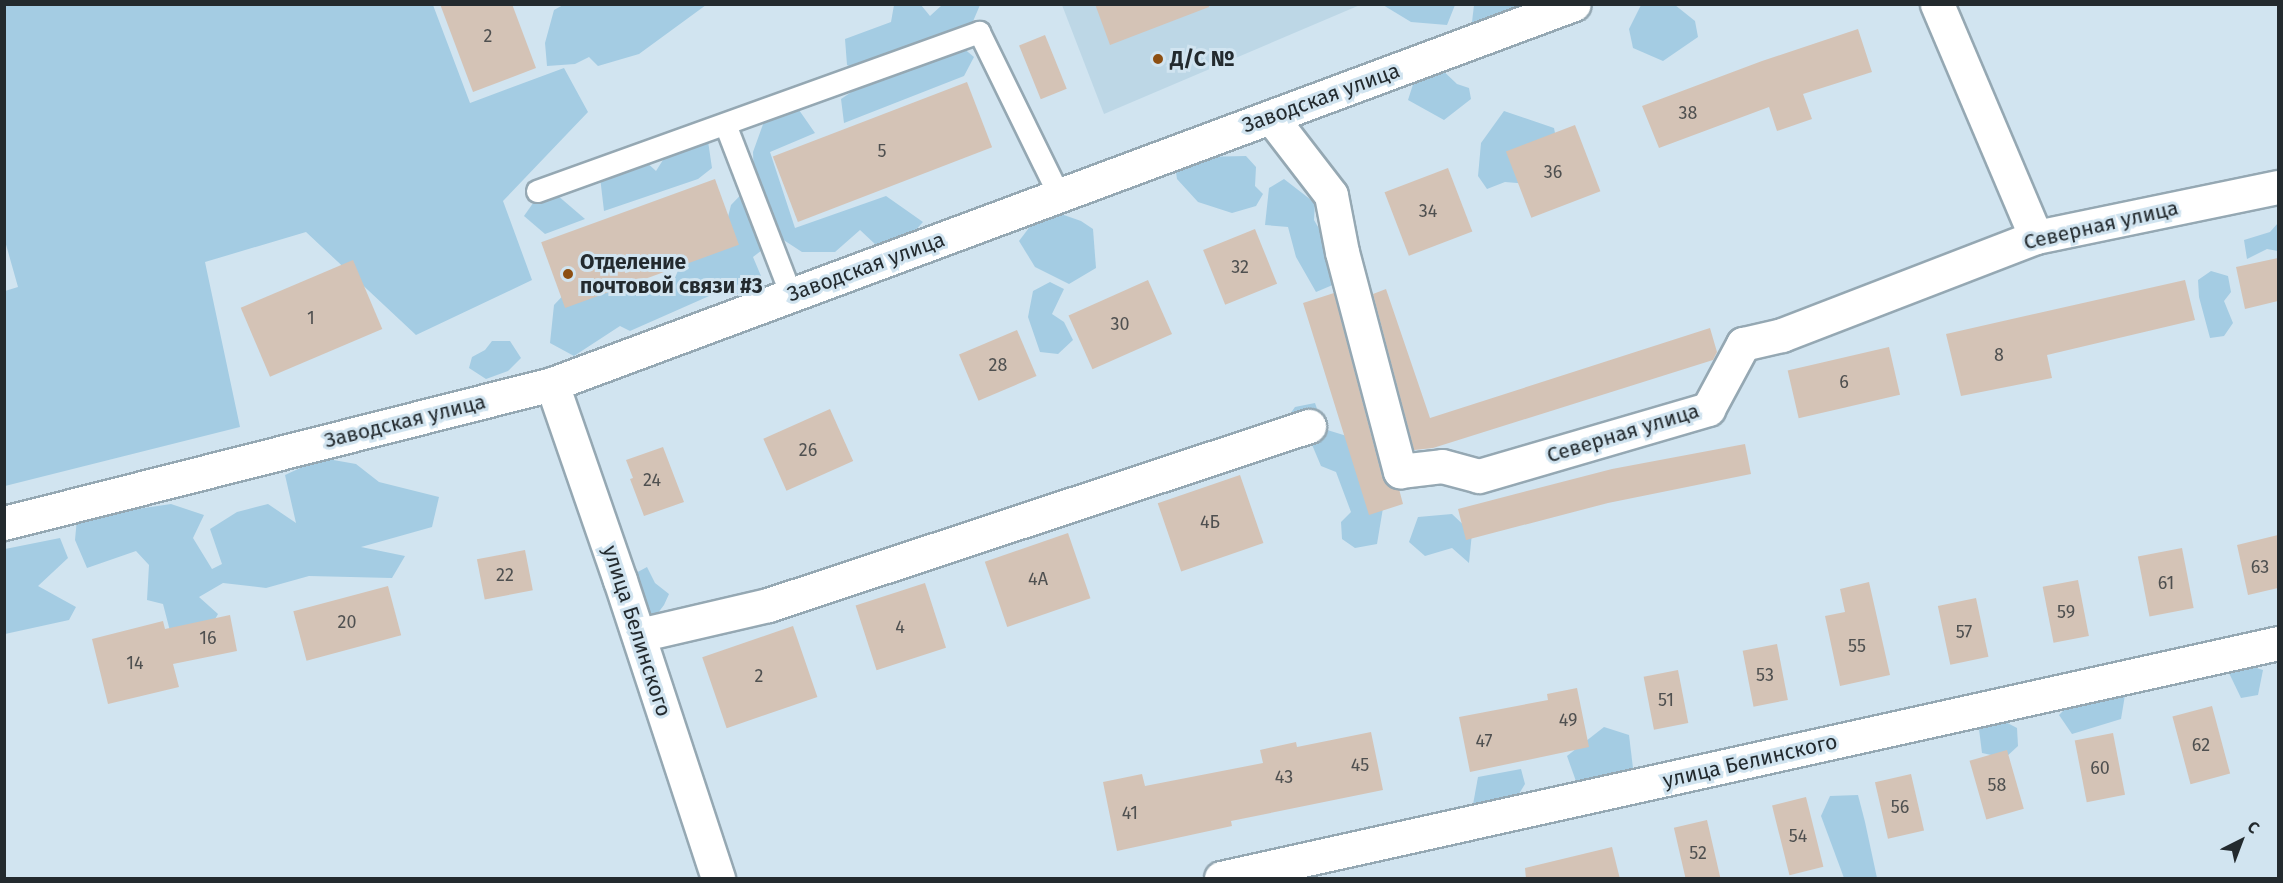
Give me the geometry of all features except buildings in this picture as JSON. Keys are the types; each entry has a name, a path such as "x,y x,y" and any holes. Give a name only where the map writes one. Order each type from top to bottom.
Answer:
{"street":[{"name":"Заводская улица","path":"4,523 552,384 1574,4"},
{"path":"1937,4 2036,237"},
{"name":"Северная улица","path":"1271,117 1331,195 1342,252 1400,471 1443,466 1479,476 1708,409 1743,344 1782,335 2036,237 2278,187"},
{"name":"улица Белинского","path":"552,384 639,635 718,879"},
{"path":"639,635 768,605 1309,426"},
{"name":"улица Белинского","path":"1221,879 2278,643"}],"lane":[{"path":"537,192 979,32 1059,195"},
{"path":"725,124 791,295"}],"shaded area":[{"path":"5,5 433,5 470,103 564,68 588,112 503,201 532,280 416,335 306,232 205,262 240,427 5,486 5,291 18,287 5,241"},
{"path":"563,5 706,5 639,54 598,66 589,57 575,64 547,66 545,43 554,10"},
{"path":"894,5 921,5 930,16 942,5 980,5 962,47 974,57 964,76 844,123 841,99 874,77 847,65 845,39 891,22"},
{"name":"Д/С №","path":"1062,5 1360,5 1104,114"},
{"path":"1383,5 1455,5 1447,25 1411,22"},
{"path":"1474,5 1528,5 1491,29 1472,22"},
{"path":"1641,5 1675,5 1695,21 1698,37 1663,61 1633,48 1629,29"},
{"path":"1438,66 1457,84 1469,88 1471,99 1444,120 1408,100 1416,75"},
{"path":"799,110 815,133 770,152 795,228 886,196 923,222 902,245 875,244 860,230 835,252 802,252 779,237 753,257 761,276 741,295 725,289 630,331 620,326 574,356 550,343 554,305 572,286 632,279 655,288 671,287 686,252 723,237 731,205 754,181 753,152 766,116"},
{"path":"1504,111 1554,128 1558,148 1529,184 1505,182 1487,189 1478,176 1481,143"},
{"path":"697,139 708,141 712,168 698,179 604,211 600,177 632,149 656,171 668,152"},
{"path":"1246,156 1256,167 1255,186 1263,194 1256,206 1232,213 1198,202 1177,179 1175,166 1199,157"},
{"path":"1284,179 1315,203 1314,220 1325,239 1335,284 1316,292 1296,257 1288,227 1265,225 1269,188"},
{"path":"557,195 585,219 545,234 524,216 538,196"},
{"path":"1044,208 1081,221 1093,229 1096,268 1069,284 1035,267 1019,241"},
{"path":"2278,223 2278,251 2267,249 2247,259 2244,240 2270,232"},
{"path":"2211,271 2228,276 2231,292 2224,301 2233,323 2224,336 2210,338 2199,297 2198,280"},
{"path":"1050,282 1064,289 1052,314 1064,322 1073,340 1058,354 1040,352 1028,317 1033,291"},
{"path":"492,341 510,341 521,358 508,371 486,379 469,368 472,357 485,350"},
{"path":"1315,403 1324,429 1350,437 1366,448 1391,450 1401,486 1381,490 1384,502 1377,544 1355,548 1342,539 1341,522 1351,512 1336,472 1321,466 1310,440 1285,421 1295,407"},
{"path":"322,458 356,464 379,482 439,497 432,527 361,547 405,556 392,578 309,576 266,588 223,583 199,597 218,614 209,630 170,631 163,604 147,600 149,565 136,551 87,568 75,540 77,518 171,504 204,515 193,538 212,569 222,564 210,529 237,512 268,504 296,523 285,475"},
{"path":"1452,514 1472,533 1469,563 1452,548 1425,556 1409,542 1418,517"},
{"path":"60,538 68,558 38,586 76,607 69,620 5,634 5,549"},
{"path":"647,567 655,583 669,594 651,622 634,574"},
{"path":"2235,661 2263,670 2258,695 2241,698 2229,673"},
{"path":"2101,690 2125,695 2121,719 2072,734 2059,715 2079,695"},
{"path":"1996,717 2017,728 2018,746 2005,758 1982,753 1979,729"},
{"path":"1604,727 1629,735 1633,768 1615,784 1577,784 1567,756"},
{"path":"1521,769 1525,784 1514,802 1472,810 1478,777"},
{"path":"1858,795 1877,878 1844,878 1821,816 1830,796"}],"place":[{"name":"Д/С №","path":"1158,59"},
{"name":"Отделение почтовой связи #3","path":"568,274"}]}
